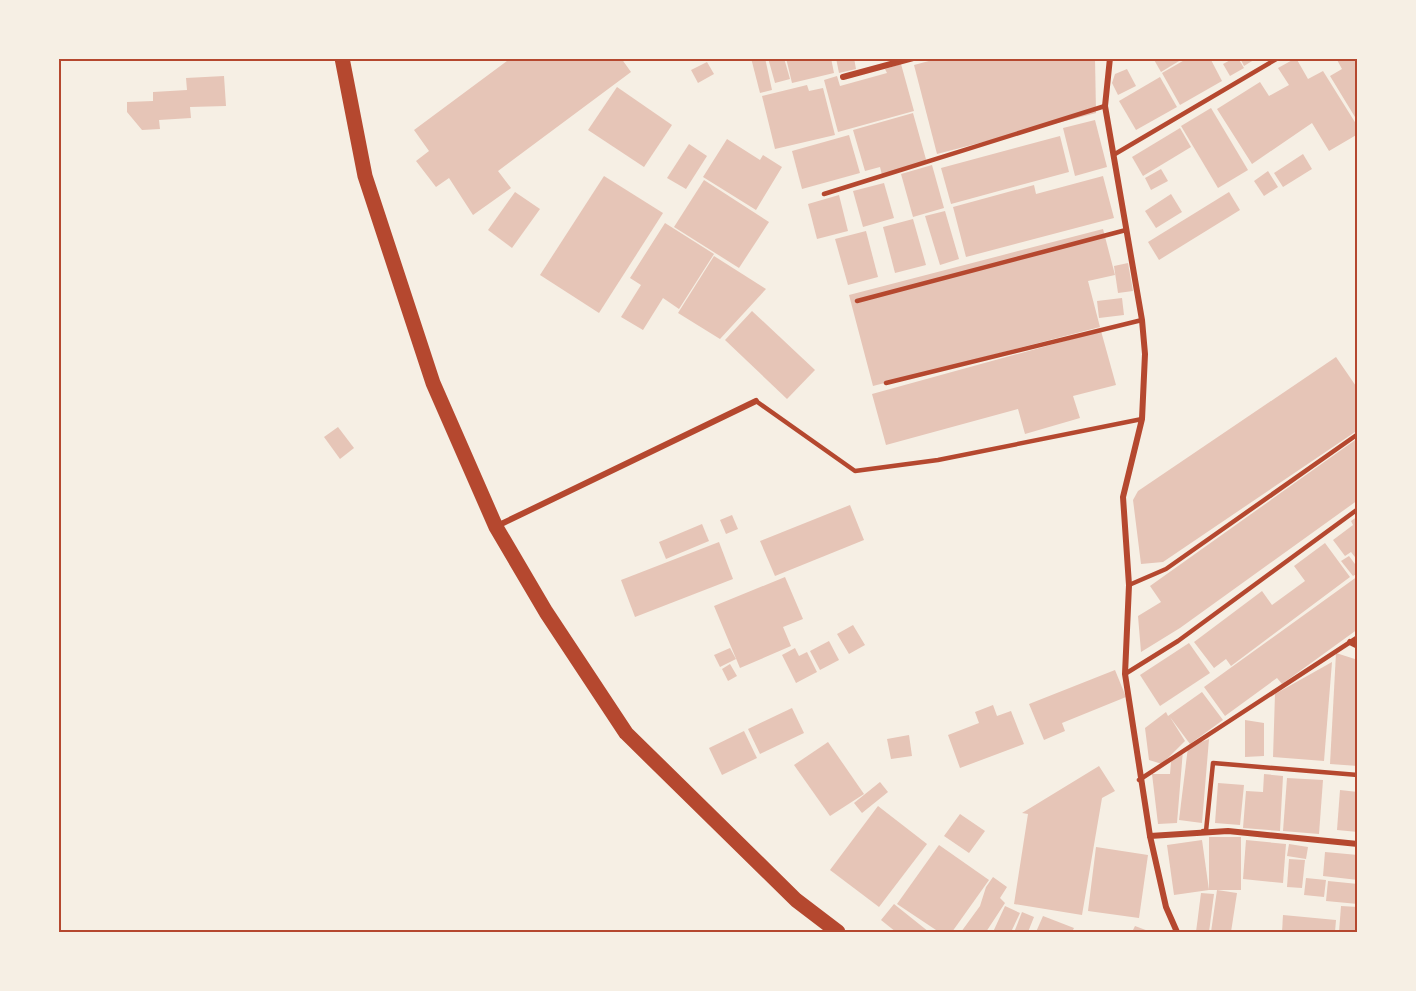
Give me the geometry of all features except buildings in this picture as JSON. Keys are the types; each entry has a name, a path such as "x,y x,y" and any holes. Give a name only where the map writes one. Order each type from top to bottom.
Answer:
{"main road":[{"path":"342,58 365,176 433,384 496,527 546,612 626,733 796,900 838,933"}],"street":[{"path":"843,77 913,58"},
{"path":"1110,58 1105,106 1142,320 1145,354 1142,419 1123,497 1129,585 1125,674 1139,780 1150,836 1166,908 1177,933"},
{"path":"496,527 756,401"},
{"path":"1350,642 1358,646"},
{"path":"1150,836 1228,831 1358,844"}],"lane":[{"path":"1115,154 1278,58"},
{"path":"824,194 1105,106"},
{"path":"857,301 1126,230"},
{"path":"886,383 1142,320"},
{"path":"756,401 855,471 938,460 1142,419"},
{"path":"1129,585 1166,569 1358,434"},
{"path":"1125,674 1178,641 1358,508"},
{"path":"1139,780 1358,636"},
{"path":"1150,836 1206,831 1213,763 1358,775"}]}
